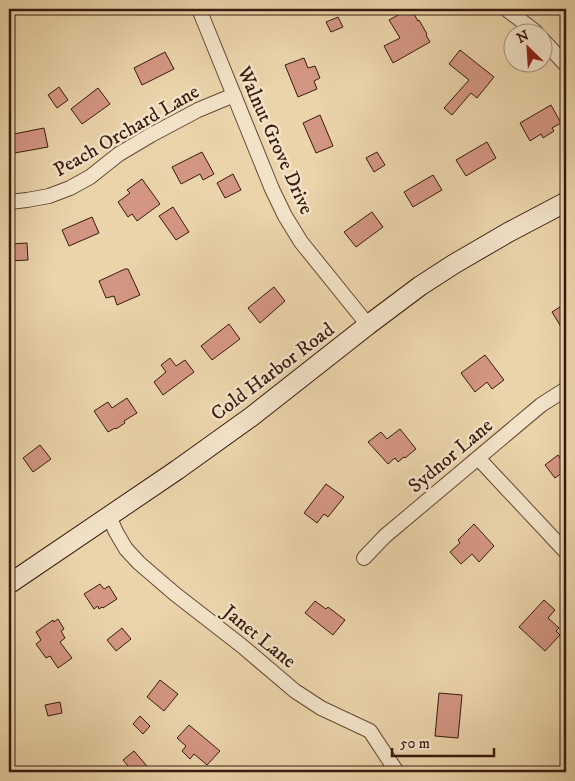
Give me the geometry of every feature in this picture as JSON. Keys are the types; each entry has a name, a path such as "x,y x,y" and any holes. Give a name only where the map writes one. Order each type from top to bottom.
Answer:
{"main road":[{"name":"Cold Harbor Road","path":"9,584 177,470 251,417 420,286 509,232 566,202"}],"street":[{"name":"Walnut Grove Drive","path":"199,9 272,189 285,216 306,248 368,325"},
{"path":"506,9 524,22"},
{"path":"552,49 566,64"},
{"name":"Peach Orchard Lane","path":"9,202 49,196 70,188 90,177 119,154 151,135 198,110 234,95"},
{"name":"Sydnor Lane","path":"364,558 385,536 541,405 566,389"},
{"path":"478,458 566,552"},
{"name":"Janet Lane","path":"109,516 126,549 139,564 295,691 321,708 370,731 396,772"}],"building":[{"path":"409,9 419,20 430,42 393,63 384,46 400,38 389,20"},
{"path":"338,17 343,27 331,32 326,22"},
{"path":"460,50 494,77 477,98 471,93 452,115 444,108 469,80 449,64"},
{"path":"165,52 174,69 142,85 134,68"},
{"path":"304,58 308,68 315,66 320,78 314,81 317,89 298,97 285,65"},
{"path":"59,87 68,100 57,108 48,95"},
{"path":"98,88 110,104 82,124 71,109"},
{"path":"551,105 561,123 552,128 554,131 543,138 541,134 530,141 520,123"},
{"path":"320,115 333,146 316,153 303,123"},
{"path":"44,128 48,147 9,154 9,135"},
{"path":"487,142 496,158 466,176 456,160"},
{"path":"202,152 214,174 203,180 200,174 181,184 172,167"},
{"path":"377,152 385,165 374,172 366,158"},
{"path":"233,174 241,190 225,198 217,183"},
{"path":"433,175 442,190 413,207 404,192"},
{"path":"142,179 160,204 137,221 132,214 128,217 118,202 130,193 127,190"},
{"path":"173,207 189,232 176,240 159,216"},
{"path":"372,212 383,227 356,247 344,232"},
{"path":"92,217 99,233 69,246 62,230"},
{"path":"27,243 28,260 9,261 9,244"},
{"path":"128,269 140,295 117,305 114,296 106,298 99,281"},
{"path":"274,287 285,301 260,323 248,308"},
{"path":"566,303 566,335 552,312"},
{"path":"229,324 240,339 212,360 201,346"},
{"path":"485,355 504,380 492,389 487,382 475,392 461,373"},
{"path":"170,358 176,366 185,360 194,372 163,395 154,382 166,372 161,365"},
{"path":"127,398 137,413 124,421 125,423 116,429 108,432 94,411 108,402 112,408"},
{"path":"400,429 416,449 398,462 395,458 388,464 368,442 381,432 387,439"},
{"path":"40,445 51,459 33,472 23,458"},
{"path":"558,455 562,461 566,457 566,470 555,478 545,465"},
{"path":"326,484 344,497 328,517 324,514 317,523 304,513"},
{"path":"474,524 494,546 479,562 472,554 461,564 450,552 460,543 458,540"},
{"path":"100,584 104,589 109,586 117,599 103,608 99,609 98,606 94,609 84,594"},
{"path":"544,600 555,610 548,618 559,628 556,631 560,635 545,651 519,627"},
{"path":"315,601 326,609 328,607 345,620 333,635 305,613"},
{"path":"58,619 64,629 61,631 65,638 60,642 72,658 58,668 50,656 46,658 36,644 41,640 36,632 53,620 54,622"},
{"path":"122,628 131,639 116,651 107,640"},
{"path":"160,680 178,694 164,711 147,697"},
{"path":"439,693 462,695 458,738 435,736"},
{"path":"60,702 62,713 48,716 45,705"},
{"path":"140,716 150,726 143,734 133,724"},
{"path":"189,725 220,751 207,765 194,754 190,759 182,751 186,746 177,738"},
{"path":"134,751 152,772 133,772 123,760"}]}
